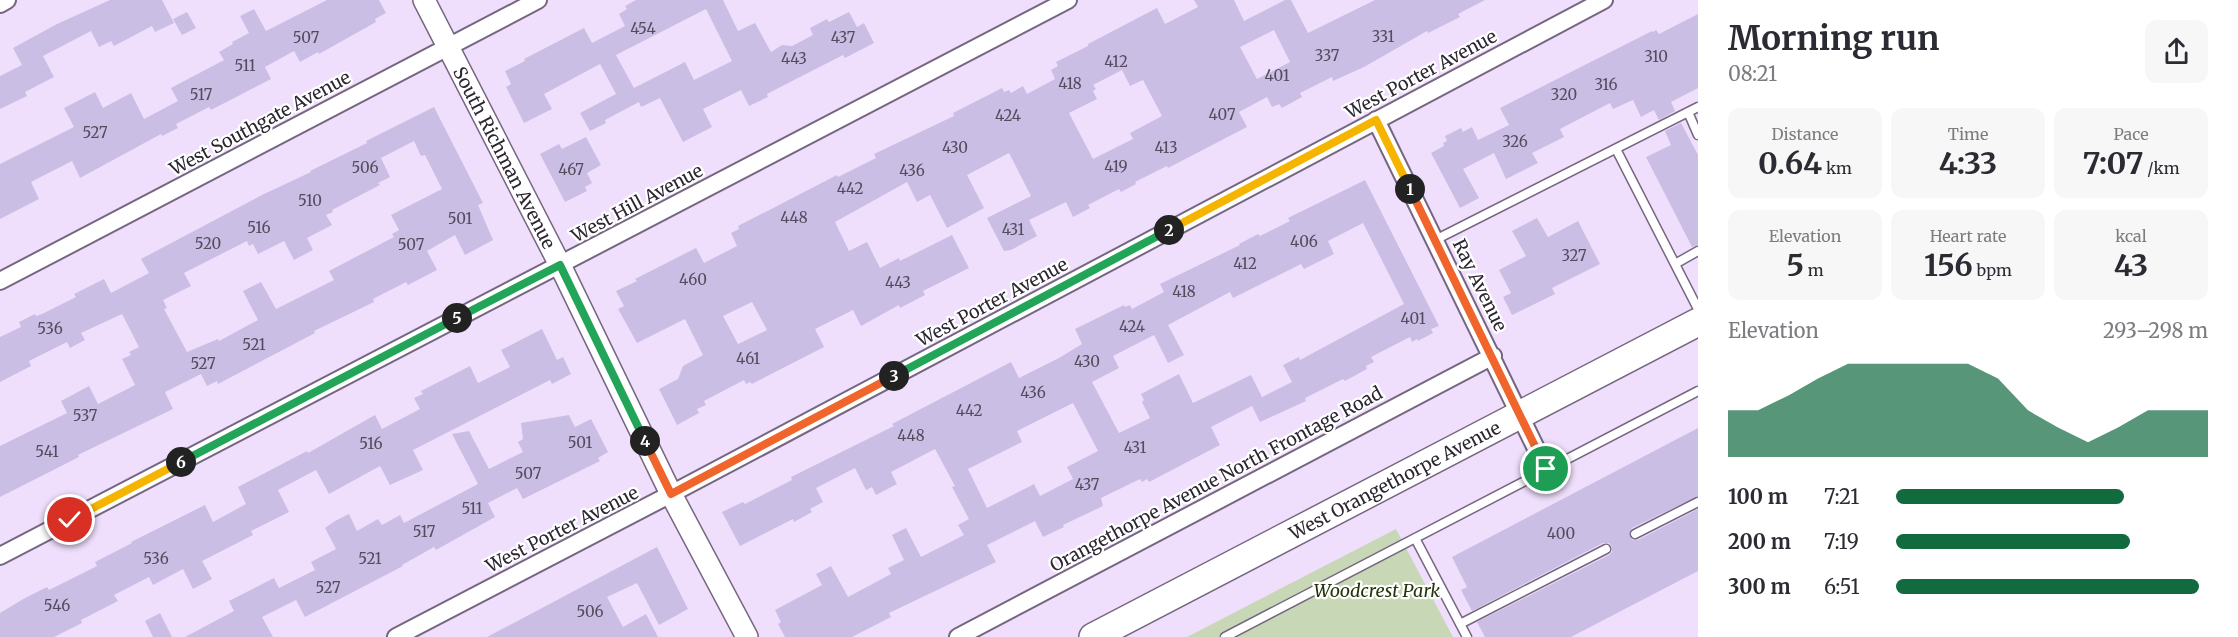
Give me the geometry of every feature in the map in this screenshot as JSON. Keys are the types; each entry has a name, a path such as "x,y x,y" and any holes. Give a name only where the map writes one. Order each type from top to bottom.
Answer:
{"main road":[{"name":"West Orangethorpe Avenue","path":"1093,637 1698,322"}],"street":[{"path":"0,4 7,0"},
{"name":"South Richman Avenue","path":"424,0 560,265 671,494 747,637"},
{"name":"West Southgate Avenue","path":"0,281 538,0"},
{"name":"West Hill Avenue","path":"0,556 1068,0"},
{"name":"West Porter Avenue","path":"396,637 1604,0"},
{"name":"Ray Avenue","path":"1376,120 1493,356 1546,469"},
{"name":"Orangethorpe Avenue North Frontage Road","path":"958,637 1493,356"}],"lane":[{"path":"1435,240 1698,107"},
{"path":"1688,112 1698,135"},
{"path":"1616,149 1698,309"},
{"path":"1675,264 1698,251"},
{"path":"1225,637 1698,391"},
{"path":"1635,534 1698,502"},
{"path":"1415,538 1467,637"},
{"path":"1460,624 1606,549"}],"green space":[{"name":"Woodcrest Park","path":"1396,529 1453,637 1187,637"}],"building":[{"path":"110,0 162,0 174,23 155,32 152,26 114,46 111,41 99,47 91,31 43,56 54,77 25,92 27,96 0,109 0,76 22,65 13,48 57,24"},
{"path":"327,0 379,0 386,13 375,19 376,22 300,62 294,51 265,67 271,79 211,110 209,107 176,124 178,128 162,136 161,134 80,178 72,161 31,182 39,199 0,219 0,164 74,127 64,108 95,92 103,108 131,93 144,119 178,101 171,88 224,60 219,52 249,33 240,16 254,9 266,31"},
{"path":"636,0 723,0 738,31 755,23 771,52 782,45 792,46 813,35 810,28 827,19 829,22 849,12 857,27 864,23 874,43 845,58 843,55 767,94 768,97 749,106 741,90 703,109 712,127 683,142 660,98 641,107 639,102 605,120 606,123 590,131 580,113 616,94 600,64 544,94 552,109 524,123 506,87 511,84 505,71 584,28 592,43 625,26 619,14 627,9 625,6","holes":["706,9 732,61 694,80 685,62 634,88 616,55"]},
{"path":"1194,0 1234,0 1244,21 1285,0 1291,0 1308,33 1375,0 1485,0 1458,14 1460,17 1428,33 1427,31 1364,67 1333,81 1332,77 1300,93 1302,97 1282,108 1279,104 1272,107 1267,97 1239,112 1247,127 1168,168 1167,166 1135,182 1136,184 1121,192 1119,189 1088,205 1090,208 1073,217 1066,202 1029,220 1037,236 1011,250 1004,251 987,218 1031,196 1009,153 967,175 984,208 947,228 930,195 917,202 907,182 835,222 849,251 867,242 880,268 899,258 900,261 952,235 969,268 923,291 925,295 900,308 899,305 861,326 853,310 815,329 824,347 752,384 750,382 746,384 744,380 704,401 706,405 697,409 699,413 677,425 659,389 678,379 683,366 703,355 685,319 637,343 618,309 624,306 616,291 696,248 704,263 737,246 731,233 739,229 738,226 837,175 838,177 876,158 874,154 954,116 953,113 1002,88 1004,92 1009,90 1011,93 1023,86 1027,94 1055,79 1051,70 1058,66 1056,62 1157,8 1165,24 1198,7","holes":["1274,30 1290,62 1257,79 1240,47","1122,70 1130,86 1143,80 1162,116 1130,133 1133,139 1093,159 1069,113 1097,99 1093,85","752,302 767,330 738,344 723,316"]},
{"path":"187,12 196,28 182,35 173,19"},
{"path":"1698,14 1698,88 1671,102 1675,111 1659,120 1654,110 1641,117 1633,100 1613,109 1610,103 1560,129 1564,137 1532,153 1538,163 1506,179 1494,153 1463,169 1479,198 1460,208 1431,153 1444,146 1443,143 1447,141 1445,136 1461,128 1463,132 1472,127 1478,140 1509,125 1500,108 1652,31 1656,30 1659,34"},
{"path":"434,107 483,203 478,205 493,240 465,255 455,235 427,251 437,270 408,285 406,282 373,299 374,302 314,331 315,333 218,384 217,381 207,386 201,374 165,392 173,409 78,455 79,457 0,497 0,446 67,413 61,401 89,386 98,404 135,385 122,359 131,355 129,352 139,347 122,314 81,333 85,340 70,348 67,342 29,361 31,366 0,382 0,337 21,327 19,322 35,314 36,316 42,314 76,297 74,294 104,279 111,293 149,273 141,259 367,143 366,141","holes":["414,141 421,156 425,155 442,189 391,215 399,230 392,234 394,237 329,271 334,280 276,309 261,282 243,291 258,320 219,341 218,339 187,352 164,309 167,308 163,300 191,286 184,273 247,241 249,246 253,244 258,254 284,241 294,260 313,250 307,238 332,225 326,215 390,177 381,158"]},
{"path":"1681,123 1698,155 1698,245 1692,247 1646,157 1671,145 1665,131"},
{"path":"586,137 601,165 587,173 592,183 585,187 587,191 565,202 540,154 559,144 562,149"},
{"path":"1365,180 1439,326 1431,329 1433,333 1418,341 1417,339 1412,342 1410,337 1371,357 1374,362 1366,366 1367,369 1260,422 1252,406 1211,427 1220,445 1149,482 1147,479 1142,482 1140,479 1101,498 1103,506 1063,525 1064,527 1043,537 1035,521 987,545 996,562 889,613 891,617 852,637 785,637 778,624 781,622 775,610 822,585 816,574 831,566 848,597 891,574 888,568 904,560 892,535 906,528 921,557 964,535 958,525 969,519 952,487 955,486 935,449 891,472 897,484 876,495 872,487 866,490 855,468 816,488 823,502 810,509 812,512 740,546 722,512 743,502 745,504 792,480 791,477 894,426 892,424 1011,362 1019,378 1059,358 1082,344 1075,329 1124,305 1125,307 1130,305 1132,309 1164,292 1160,284 1258,234 1260,236 1290,221 1288,218","holes":["1363,223 1404,304 1300,360 1299,357 1283,365 1292,382 1262,397 1251,375 1193,403 1179,374 1141,394 1144,400 1142,402 1150,418 1119,433 1092,382 1119,368 1113,356 1154,335 1168,363 1184,355 1168,325 1230,292 1233,298 1301,264 1304,269 1334,254 1328,241","1073,403 1098,451 1067,467 1073,479 1040,496 1034,484 987,508 968,469 1022,442 1017,431"]},
{"path":"1537,218 1548,237 1578,221 1600,264 1552,288 1555,294 1512,315 1503,297 1511,293 1499,270 1526,256 1512,231"},
{"path":"542,329 557,360 563,357 571,374 552,384 550,380 413,450 423,470 390,485 380,466 329,494 316,470 278,490 289,512 251,531 253,535 202,561 212,579 193,589 183,569 153,585 149,577 114,595 118,601 54,637 0,637 0,613 25,598 47,587 49,590 97,566 95,562 205,505 213,522 246,504 238,487 307,451 308,453 375,415 382,429 420,409 414,398 423,394 421,391 470,366 478,383 510,367 501,350"},
{"path":"569,415 575,427 591,419 608,452 598,458 600,461 523,499 517,488 488,503 495,517 436,550 434,547 403,566 305,617 296,600 262,617 273,637 185,637 234,611 229,601 274,578 279,588 315,570 311,562 336,549 325,528 335,521 349,514 357,531 378,519 382,525 400,515 404,523 478,484 452,434 469,431 489,469 523,452 518,442 523,439 521,423"},
{"path":"1698,428 1698,496 1632,528 1629,534 1632,540 1638,540 1698,509 1698,571 1571,637 1485,637 1477,622 1609,555 1612,547 1609,543 1603,543 1472,611 1461,590 1467,587 1452,557"},
{"path":"657,547 688,609 659,625 637,583 607,597 623,627 646,614 658,637 487,637"},
{"path":"160,613 172,637 153,637 145,621"}],"route":[{"path":"70,520 560,265 671,494 1376,120 1493,356 1546,469"}]}
